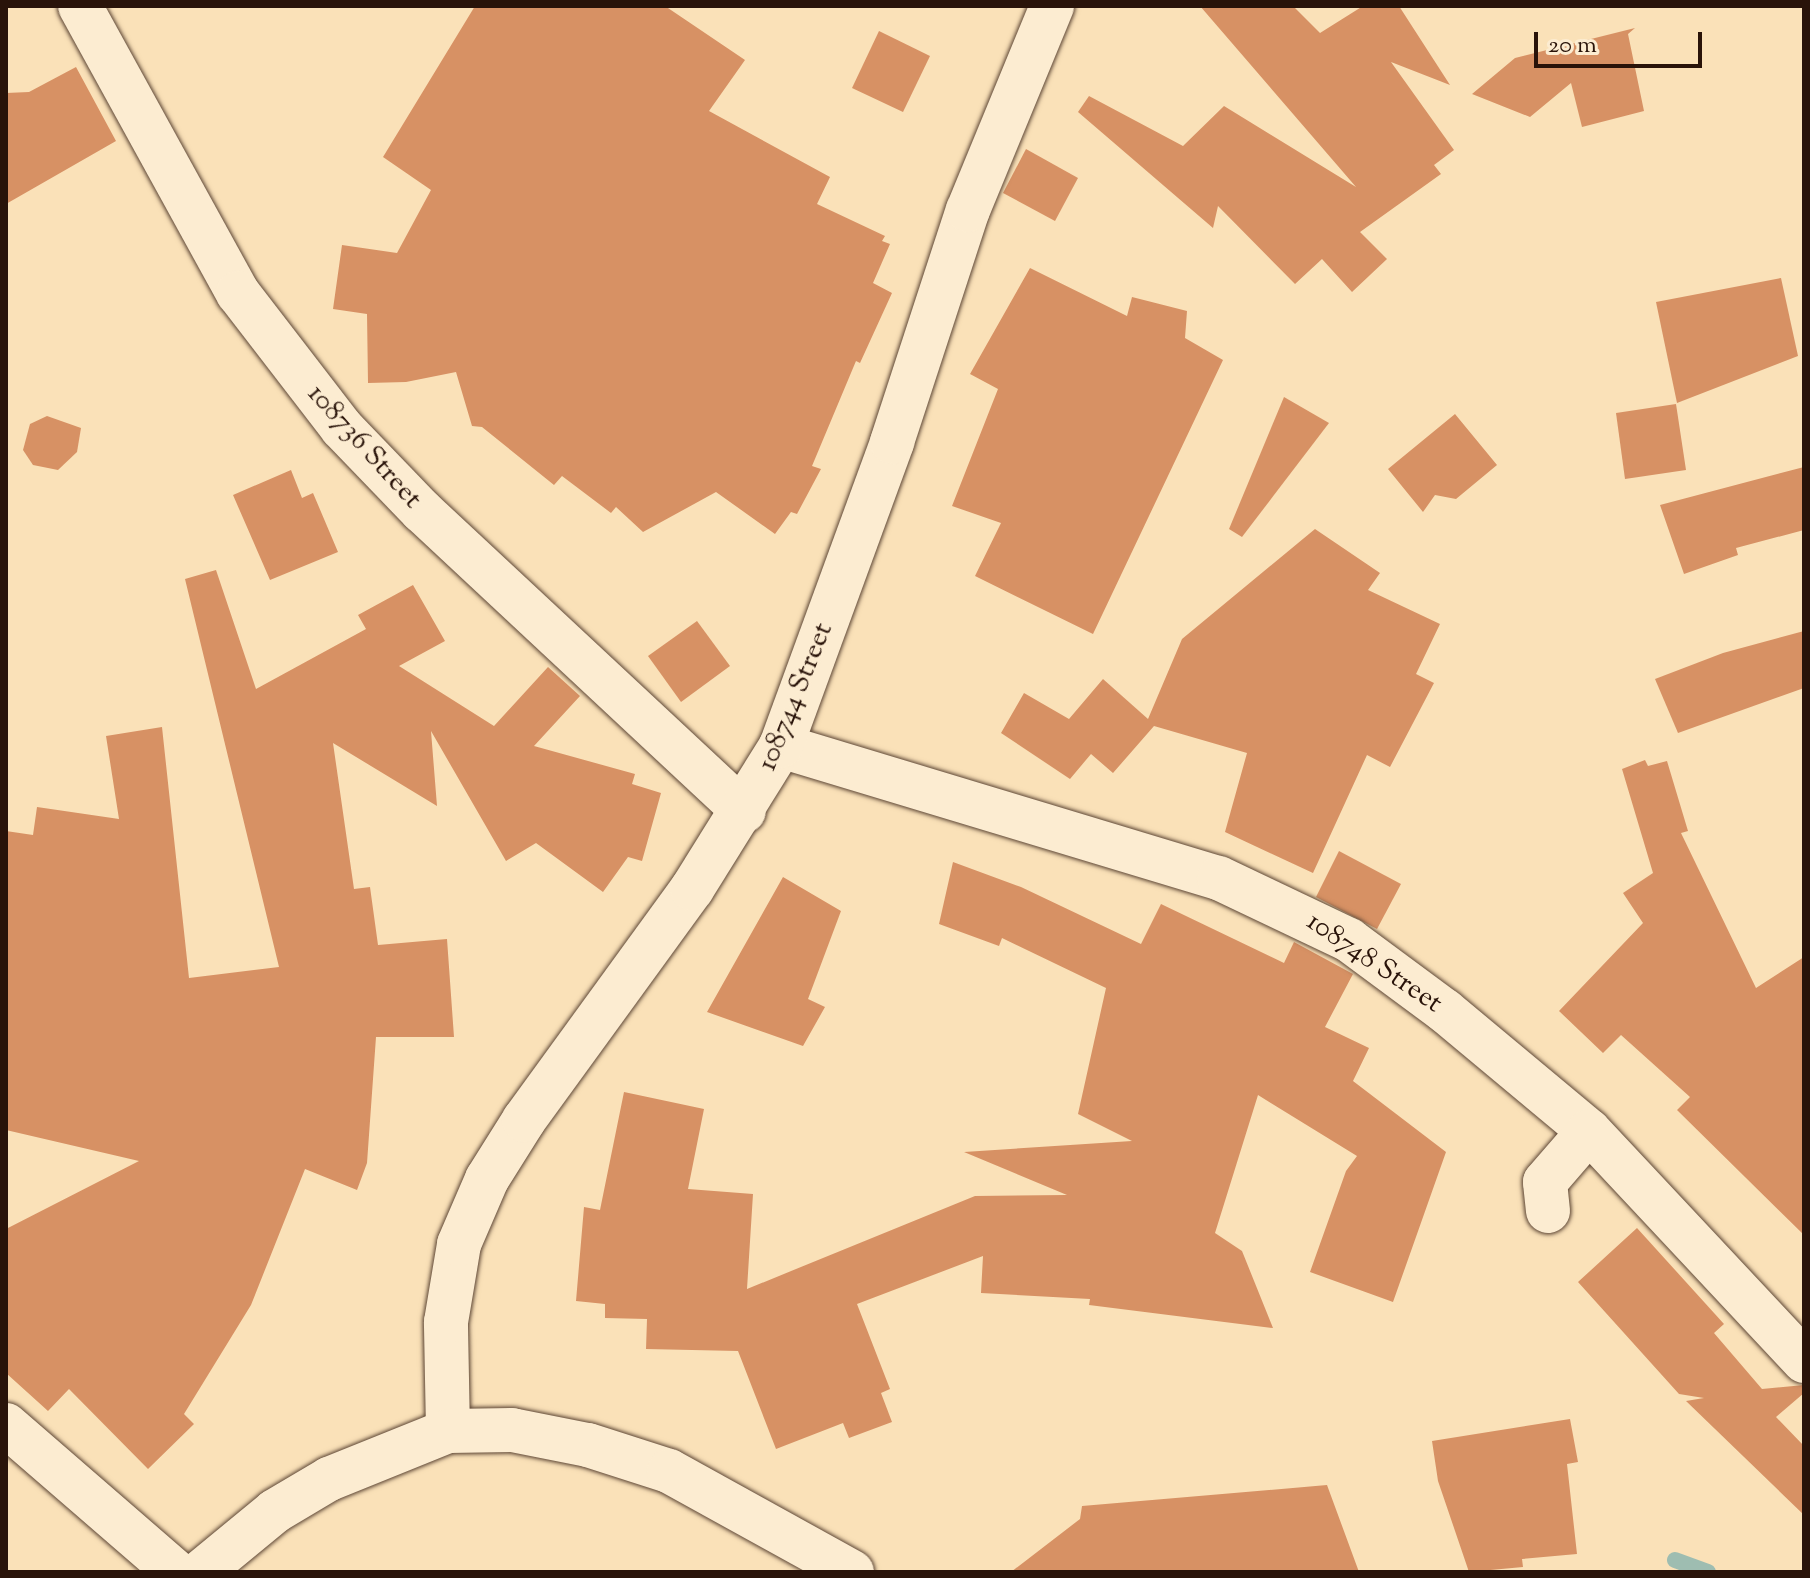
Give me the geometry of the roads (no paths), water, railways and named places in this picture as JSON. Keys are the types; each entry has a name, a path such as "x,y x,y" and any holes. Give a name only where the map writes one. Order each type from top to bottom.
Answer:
{"street":[{"name":"108736 Street","path":"80,6 238,293 342,428 444,532 744,811"},
{"name":"108744 Street","path":"448,1431 446,1322 459,1244 487,1179 744,811 781,746 892,442 968,210 1052,6"},
{"name":"108748 Street","path":"781,746 1134,850 1297,911 1349,940 1445,1011 1589,1131 1804,1361"},
{"path":"1548,1211 1545,1182 1589,1131"},
{"path":"6,1425 176,1572"},
{"path":"201,1572 275,1511 329,1479 448,1431 512,1430 588,1445 669,1471 852,1572"}],"waterway":[{"path":"1675,1560 1708,1572"}]}
